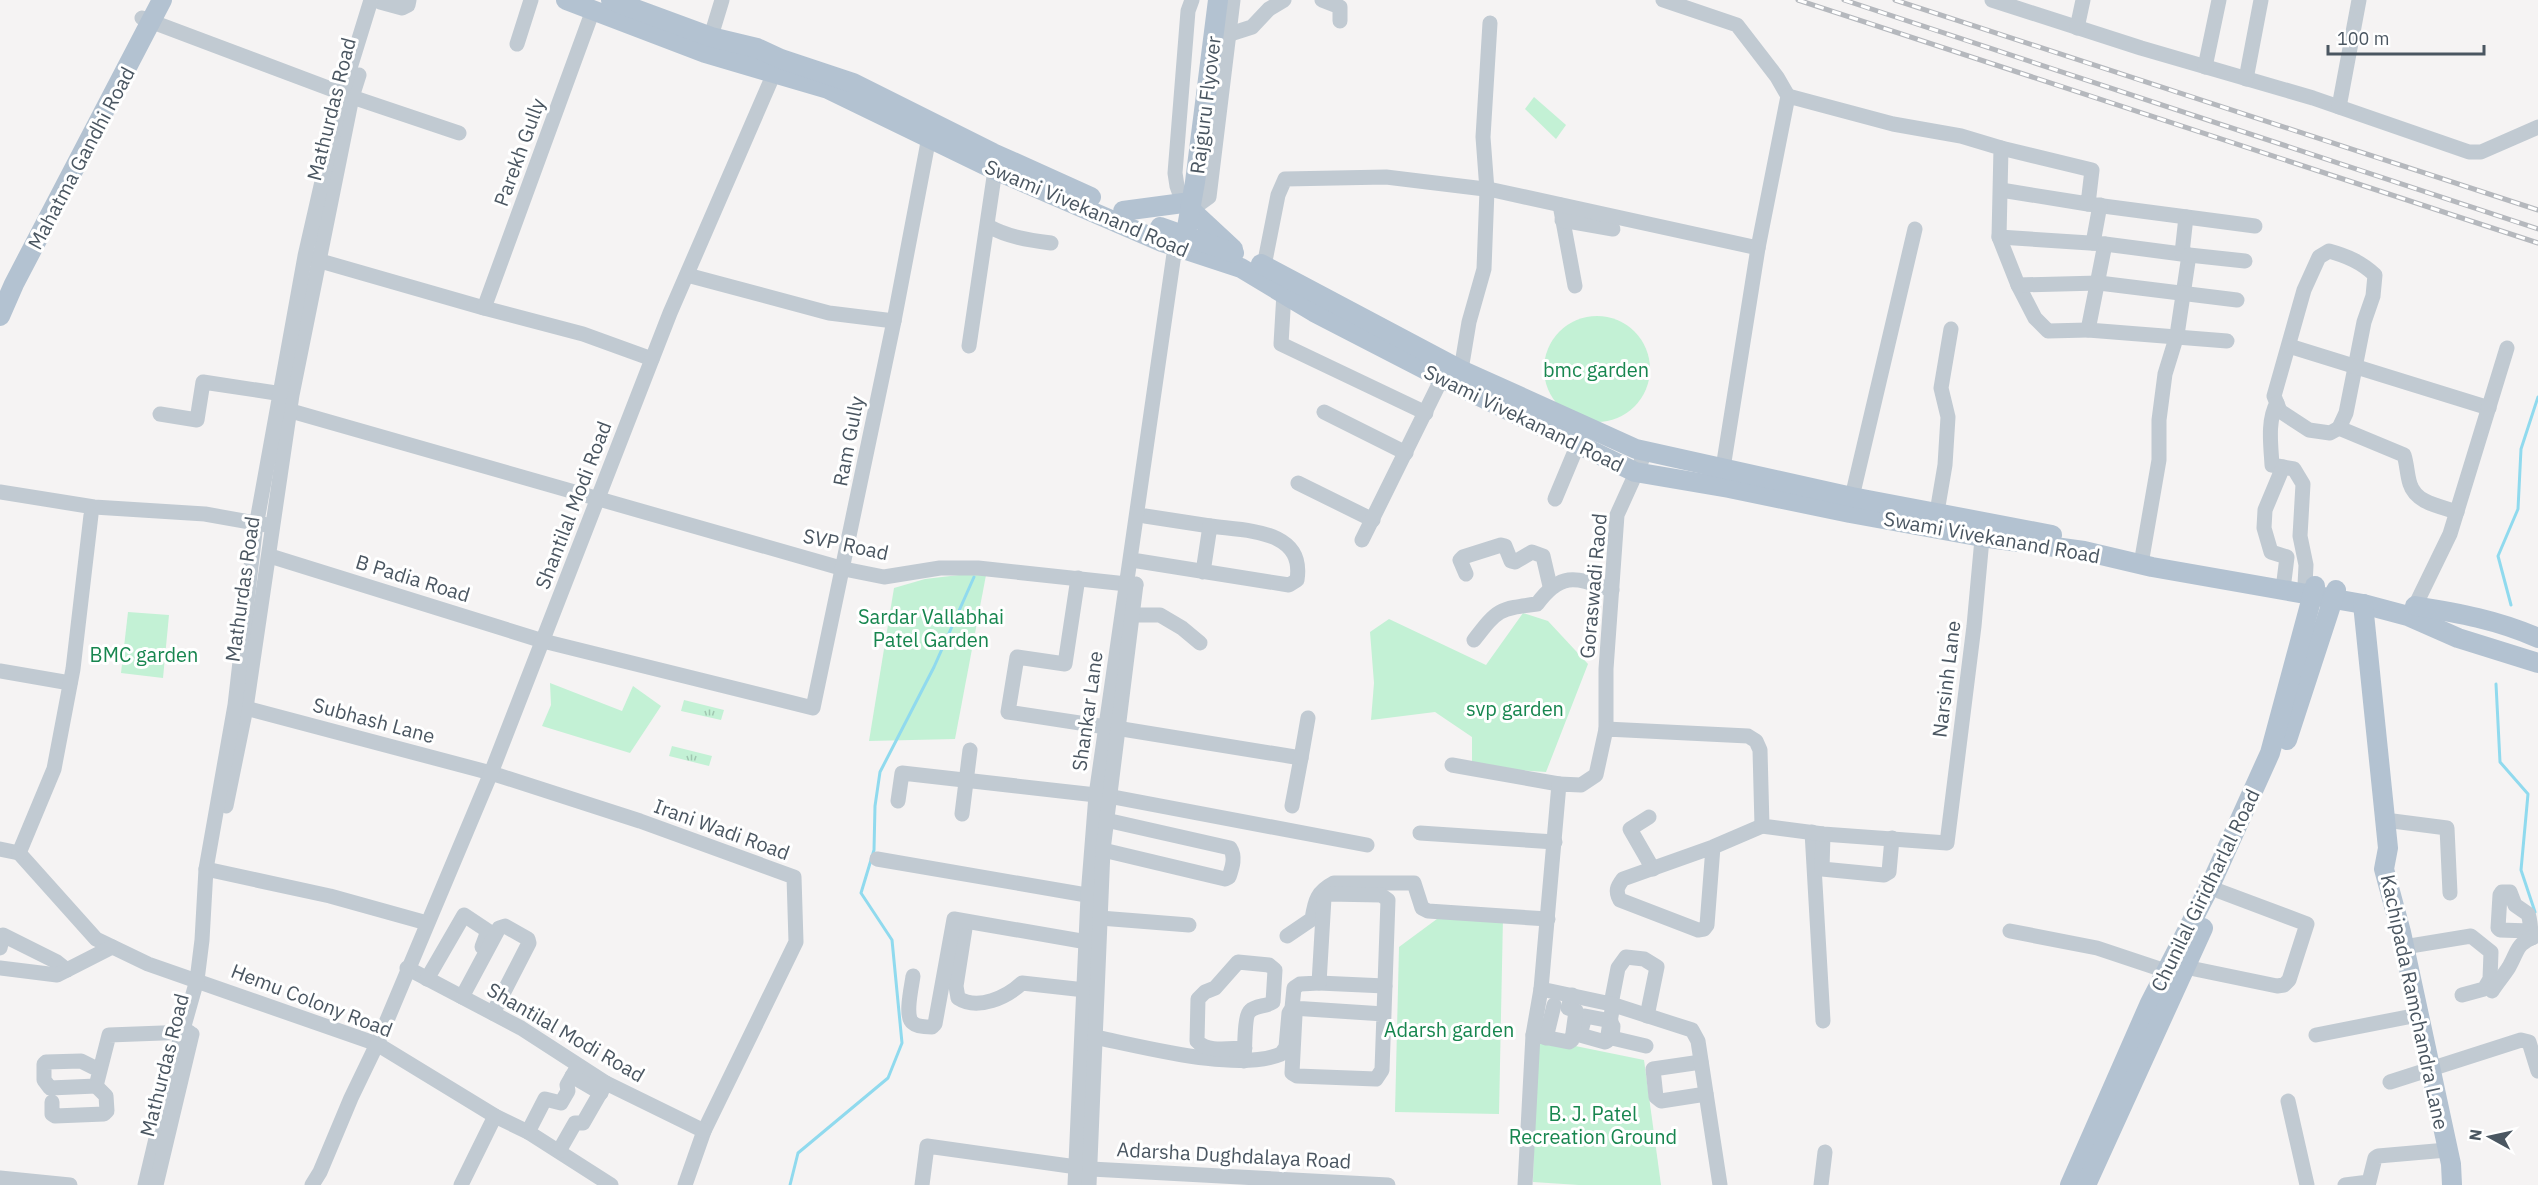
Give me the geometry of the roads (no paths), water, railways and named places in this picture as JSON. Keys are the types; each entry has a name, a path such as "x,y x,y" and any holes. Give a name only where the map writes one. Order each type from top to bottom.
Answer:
{"main road":[{"name":"Mahatma Gandhi Road","path":"0,289 148,14 162,0"},
{"name":"Swami Vivekanand Road","path":"566,0 777,66 853,83 993,153 1123,211 1180,242 1238,254 1264,266 1461,370 1646,452 1852,497 1937,512 1983,528 2084,551 2284,581 2311,589"},
{"name":"Swami Vivekanand Road","path":"611,0 708,45"},
{"name":"Rajguru Flyover","path":"1191,181 1195,88 1207,0"},
{"name":"Rajguru Flyover","path":"1180,242 1218,0"},
{"name":"Mahatma Gandhi Road","path":"0,316 148,14"},
{"name":"Swami Vivekanand Road","path":"777,66 852,99 995,170 1241,268 1314,312 1442,378 1635,472 1729,488 1850,513 1983,528"},
{"path":"1123,211 1187,206 1204,219 1238,254"},
{"name":"Swami Vivekanand Road","path":"2142,559 2334,594 2466,614 2501,623 2537,642"},
{"name":"Chunilal Giridharlal Road","path":"2086,1185 2178,971 2210,886 2270,753 2311,589"},
{"name":"Swami Vivekanand Road","path":"2334,594 2408,616 2458,638 2538,663"},
{"name":"Chunilal Giridharlal Road","path":"2070,1185 2219,891 2281,758 2334,594"},
{"name":"Kachipada Ramchandra Lane","path":"2363,604 2388,848 2384,869 2404,947 2447,1150 2452,1185"},
{"name":"Swami Vivekanand Road","path":"2415,606 2457,623 2537,642"}],"street":[{"path":"378,1 402,8 408,5 410,0"},
{"path":"517,44 531,0"},
{"path":"708,45 722,0"},
{"path":"1192,0 1188,11 1175,173 1187,206 1209,197 1233,0"},
{"path":"1227,35 1252,27 1269,9 1284,0"},
{"path":"1322,0 1340,7 1340,21"},
{"path":"1663,0 1737,25 1777,77 1788,96 1758,248 1723,468"},
{"path":"1992,0 2339,107 2469,152 2481,152 2537,127"},
{"path":"2077,28 2083,0"},
{"path":"2205,67 2219,0"},
{"path":"2246,78 2261,0"},
{"path":"2339,107 2359,0"},
{"name":"Mathurdas Road","path":"156,1185 187,1032 201,981 210,870 270,556 264,529 312,258 347,96 378,1"},
{"name":"Parekh Gully","path":"484,308 593,10"},
{"path":"148,14 347,96 459,133"},
{"path":"1461,370 1469,322 1484,269 1487,190 1482,137 1490,23"},
{"name":"Shantilal Modi Road","path":"312,1185 321,1172 351,1098 377,1044 407,968 491,773 652,359 777,66"},
{"path":"1788,96 1893,124 1961,136 2092,170 2099,244 2099,283 2088,330"},
{"name":"Ram Gully","path":"543,641 813,708 844,569 929,137"},
{"path":"2001,148 1999,237 2018,285 2035,318 2048,331 2088,330 2177,335 2227,341"},
{"path":"969,346 995,170"},
{"path":"1264,266 1278,195 1286,179 1386,177 1487,190 1614,227 1758,248"},
{"path":"2001,190 2255,226"},
{"path":"1565,213 1575,286"},
{"path":"2142,559 2159,460 2159,420 2165,374 2177,335 2184,294 2186,217"},
{"path":"988,226 1020,239 1051,243"},
{"path":"1852,497 1915,229"},
{"path":"1999,237 2099,244 2245,261"},
{"name":"Shankar Lane","path":"1111,728 1133,615 1131,584 1138,561 1145,516 1180,242"},
{"name":"Shankar Lane","path":"1089,1185 1084,1168 1090,1036 1100,918 1094,897 1102,796 1180,242"},
{"path":"2329,251 2350,257 2375,274 2373,296 2364,322 2356,367 2346,412 2339,428 2330,433 2309,430 2280,411 2274,396 2304,290 2319,257 2329,251"},
{"path":"312,258 583,334 652,359"},
{"path":"687,275 829,313 894,321"},
{"path":"2018,285 2099,283 2237,300"},
{"path":"1284,293 1281,344 1425,413"},
{"path":"1937,512 1945,465 1948,417 1941,387 1951,329"},
{"path":"2289,346 2489,408"},
{"path":"2415,606 2450,534 2507,348"},
{"path":"1362,540 1442,378"},
{"name":"SVP Road","path":"160,414 197,420 203,382 287,400 599,498 844,569 884,577 940,568 978,568 1131,584"},
{"path":"2277,403 2273,410 2272,465 2294,470 2303,484 2300,536 2311,589"},
{"path":"1324,412 1406,453"},
{"path":"2339,428 2404,455 2409,483 2416,495 2428,503 2457,512"},
{"path":"1555,499 1578,444"},
{"name":"Goraswadi Raod","path":"1452,765 1559,784 1581,785 1596,775 1606,729 1606,669 1617,515 1646,452"},
{"path":"2283,467 2265,510 2264,528 2271,552 2286,557 2284,581"},
{"path":"1299,483 1373,520"},
{"path":"0,492 94,507 205,514 264,529"},
{"path":"0,499 91,515 208,521 264,529"},
{"path":"0,849 19,853 54,769 70,683 91,515"},
{"path":"1138,561 1289,585 1297,580 1298,572 1290,546 1281,539 1255,532 1145,516"},
{"path":"1203,572 1210,526"},
{"name":"Narsinh Lane","path":"1892,838 1947,843 1974,626 1983,528"},
{"path":"240,706 250,589 264,529"},
{"path":"1466,574 1460,560 1463,557 1501,544 1505,546 1511,561 1515,562 1532,552 1543,556 1551,586"},
{"name":"B Padia Road","path":"270,556 543,641"},
{"path":"1078,578 1065,664 1017,657 1008,712 1300,758"},
{"path":"1474,640 1494,614 1507,608 1537,604 1551,586 1565,580 1587,582 1612,590"},
{"path":"1133,615 1160,615 1182,628 1200,643"},
{"path":"0,671 70,683"},
{"name":"Subhash Lane","path":"240,706 491,773"},
{"path":"1292,806 1308,718"},
{"path":"1606,729 1748,736 1756,741 1760,750 1762,826"},
{"path":"962,814 970,750"},
{"name":"Irani Wadi Road","path":"491,773 640,821 794,877 796,942 704,1131 685,1185"},
{"path":"898,801 902,773 1102,796 1367,845"},
{"path":"1525,1185 1559,784"},
{"name":"Shankar Lane","path":"1090,1036 1085,990 1087,942 1103,850 1106,820 1102,796"},
{"path":"1649,817 1629,829 1653,869"},
{"path":"1103,850 1225,879 1229,877 1233,853 1230,848 1106,820"},
{"path":"2385,820 2447,828 2450,893"},
{"path":"1713,847 1707,925 1704,929 1698,930 1620,900 1617,894 1618,886 1623,879 1713,847 1762,826 1818,833 1892,838 1889,872 1884,875 1822,869 1818,833"},
{"path":"1420,833 1555,842"},
{"path":"1818,833 1823,1021"},
{"name":"Hemu Colony Road","path":"19,853 96,939 148,964 377,1044 495,1116 528,1132 610,1185"},
{"path":"877,859 1094,897"},
{"path":"210,870 330,896 427,923"},
{"path":"1287,936 1312,918 1316,897 1322,889 1334,883 1414,883 1422,908 1428,911 1548,919"},
{"path":"2010,931 2097,948 2178,971 2284,986 2289,980 2307,927 2305,921 2219,891"},
{"path":"1292,1008 1295,1016 1292,1073 1297,1076 1376,1078 1382,1070 1388,900 1381,895 1327,894 1324,898 1319,983"},
{"path":"429,975 460,919 464,915 467,916 486,929 488,934 461,992"},
{"path":"1100,918 1190,925"},
{"path":"913,976 910,1021 914,1024 932,1027 935,1024 954,919 1087,942"},
{"path":"966,922 956,986 958,998 963,1001 972,1003 1004,997 1022,983 1085,990"},
{"path":"461,992 499,928 505,926 528,939 529,943 494,1011"},
{"path":"0,948 3,935 57,962 67,970"},
{"path":"2492,991 2511,964 2514,953 2522,942 2534,935"},
{"path":"2404,947 2471,936 2485,947 2491,952 2492,967 2487,986 2484,989 2462,995"},
{"path":"0,968 57,975 112,947"},
{"path":"1611,1021 1583,1017 1580,1035 1582,1038 1605,1042 1611,1021 1618,968 1626,957 1644,959 1657,967 1648,1010"},
{"path":"1245,1054 1247,1014 1251,1009 1273,1002 1275,970 1269,965 1238,962 1215,988 1205,992 1197,999 1197,1041 1201,1046 1245,1054 1280,1058 1286,1047 1294,988 1300,984 1319,983 1384,986"},
{"name":"Shantilal Modi Road","path":"407,968 429,975 494,1011 549,1045 575,1071 603,1088 704,1131"},
{"path":"1539,1036 1569,1042 1572,1040 1576,1011 1540,989"},
{"path":"1539,1036 1564,1003 1590,999 1648,1010 1692,1030 1698,1041 1720,1185"},
{"path":"1587,1016 1590,999"},
{"path":"1613,1003 1612,1038 1646,1046"},
{"path":"1292,1008 1384,1014"},
{"path":"2392,1027 2419,1018"},
{"path":"2316,1035 2419,1018"},
{"path":"96,1086 109,1035 187,1032 145,1185"},
{"path":"1090,1036 1173,1054 1245,1054"},
{"path":"2430,1073 2521,1040 2529,1042 2538,1071"},
{"path":"2390,1082 2491,1059"},
{"path":"52,1102 52,1114 55,1116 104,1114 107,1111 106,1096 96,1086 50,1088 44,1080 46,1062 81,1061 99,1070"},
{"path":"1701,1062 1653,1070 1656,1097 1660,1101 1706,1094"},
{"path":"528,1132 545,1099 561,1103 575,1071"},
{"path":"559,1151 575,1123 583,1123 603,1088"},
{"path":"2288,1101 2307,1185"},
{"path":"461,1185 495,1116"},
{"name":"Adarsha Dughdalaya Road","path":"922,1185 927,1146 1084,1168 1388,1185"},
{"path":"2346,1185 2369,1182 2375,1158 2378,1156 2447,1150"},
{"path":"1821,1185 1825,1152"},
{"name":"Shankar Lane","path":"1075,1185 1084,1168"},
{"path":"0,1178 70,1185"}],"waterway":[{"path":"2511,605 2498,556 2518,509 2521,449 2538,397"},
{"path":"790,1185 798,1153 888,1078 902,1043 892,940 861,893 874,850 875,806 880,772 934,667 974,577"},
{"path":"2496,684 2500,762 2528,794 2521,870 2535,912"}],"railway":[{"path":"1798,0 2538,243"},
{"path":"1844,0 2538,229"},
{"path":"1895,0 2538,210"}],"park label":[{"name":"bmc garden","path":"1596,369"},
{"name":"Sardar Vallabhai Patel Garden","path":"931,628"},
{"name":"BMC garden","path":"144,654"},
{"name":"svp garden","path":"1515,708"},
{"name":"Adarsh garden","path":"1449,1029"},
{"name":"B. J. Patel Recreation Ground","path":"1593,1124"}]}
